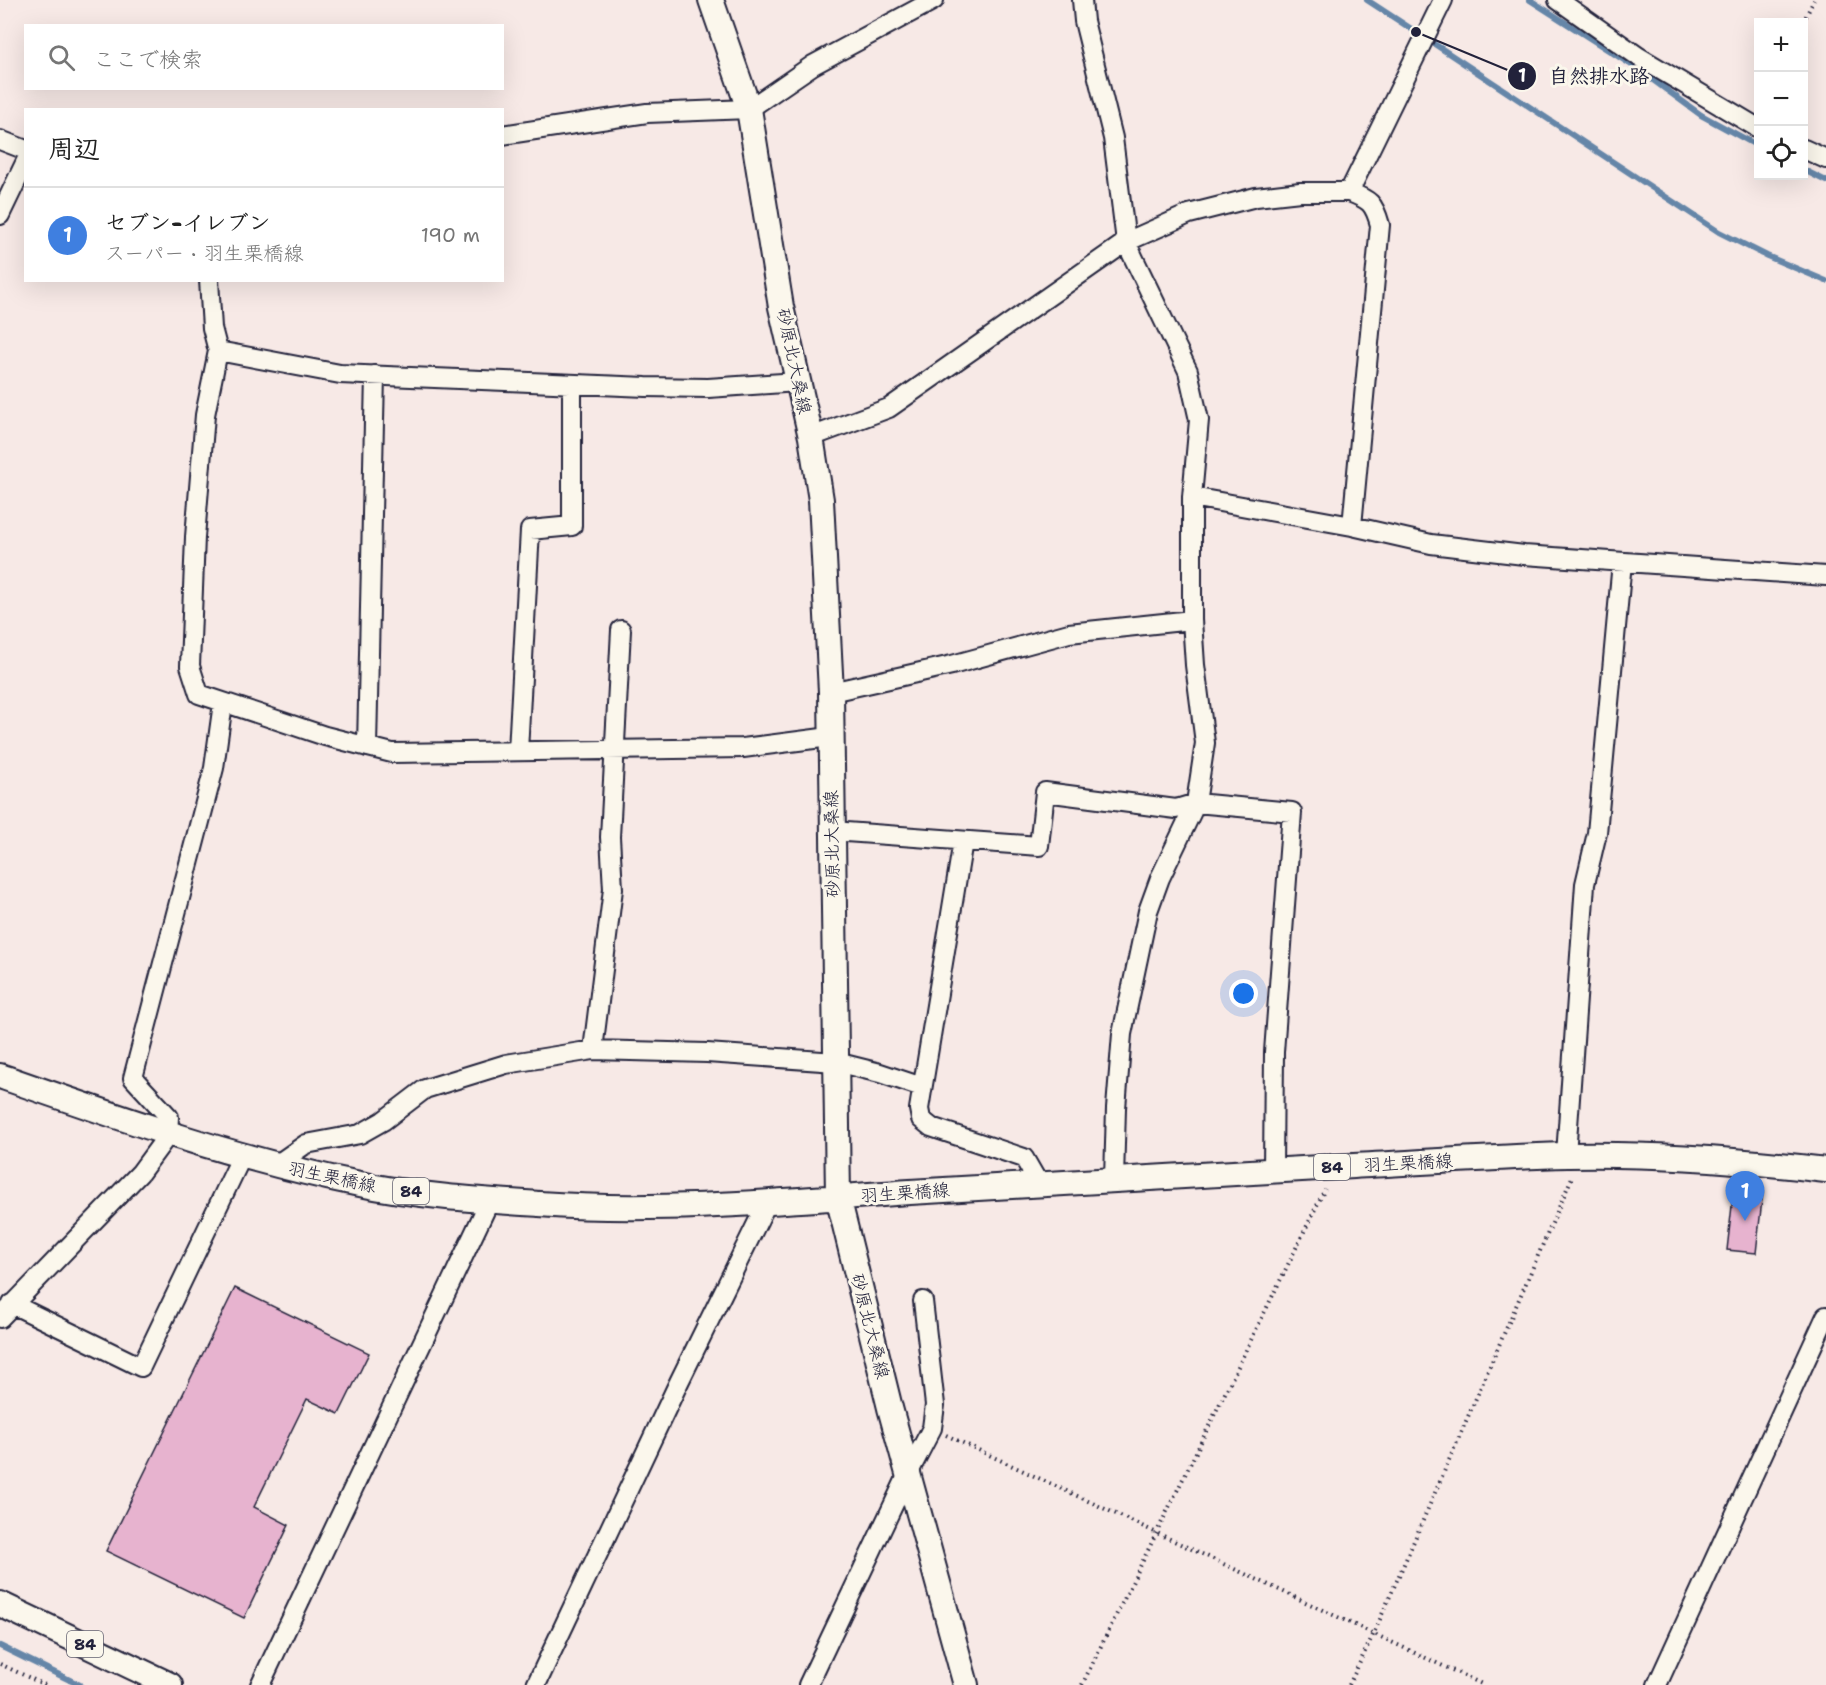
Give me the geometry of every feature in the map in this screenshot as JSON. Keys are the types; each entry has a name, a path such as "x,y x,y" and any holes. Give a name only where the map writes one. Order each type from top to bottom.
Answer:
{"main road":[{"name":"砂原北大桑線","path":"711,0 749,108 782,307 811,437 821,500 831,692 838,1197 908,1474 966,1685"},
{"name":"羽生栗橋線","path":"0,1076 168,1135 276,1165 358,1184 543,1205 626,1207 767,1203 1114,1179 1574,1155 1653,1155 1742,1160 1826,1170"},
{"name":"84","path":"0,1604 170,1685"}],"street":[{"path":"504,135 647,113 749,108 813,65 934,0"},
{"path":"1082,0 1084,21 1113,138 1126,242 1188,371 1199,420 1192,497 1192,620 1205,743 1196,803 1160,878 1148,911 1122,1034 1116,1108 1114,1179"},
{"path":"1349,192 1443,0"},
{"path":"1557,0 1639,57 1755,126"},
{"path":"0,140 24,149"},
{"path":"1808,150 1826,159"},
{"path":"0,215 24,165"},
{"path":"811,437 889,408 1126,242 1189,214 1256,197 1300,192 1349,192 1368,200 1376,210 1380,225 1352,526"},
{"path":"208,282 212,328 218,351 205,415 195,537 190,666 199,694 325,736 392,753 743,748 830,737"},
{"path":"218,351 340,374 708,388 798,382"},
{"path":"367,747 375,375"},
{"path":"518,751 530,530 572,526 572,384"},
{"path":"1192,497 1352,526 1431,544 1524,555 1826,576"},
{"path":"1574,1155 1585,884 1598,833 1622,562"},
{"path":"831,692 952,665 1069,633 1192,620"},
{"path":"593,1050 614,889 610,837 621,630"},
{"path":"223,703 214,768 133,1078 169,1117 168,1135 140,1173 6,1311 141,1367 242,1156"},
{"path":"832,831 1038,846 1045,792 1176,809 1196,803 1292,812 1274,1052 1273,1170"},
{"path":"963,841 922,1087 919,1109 921,1119 931,1127 1024,1158 1038,1184"},
{"path":"276,1165 306,1144 360,1134 384,1121 425,1089 506,1064 593,1050 707,1053 836,1062 922,1087"},
{"path":"260,1685 490,1200"},
{"path":"536,1685 679,1382 767,1203"},
{"path":"808,1685 932,1428 934,1404 923,1301"},
{"path":"1657,1685 1826,1316"}],"path":[{"path":"1805,18 1814,0"},
{"path":"1349,1685 1374,1633 1574,1155"},
{"path":"1082,1685 1336,1167"},
{"path":"932,1428 1484,1685"},
{"path":"0,1664 45,1685"}],"building":[{"path":"1734,1188 1763,1191 1756,1253 1727,1250"},
{"path":"235,1288 369,1353 339,1414 307,1399 254,1507 289,1525 244,1618 106,1551"}],"waterway":[{"path":"1367,0 1416,32"},
{"path":"1530,0 1638,69 1701,115 1754,144"},
{"path":"1433,43 1719,232 1767,256 1826,281"},
{"path":"1808,172 1826,181"},
{"path":"0,1646 80,1685"}],"place":[{"name":"自然排水路","path":"1416,32"},
{"name":"セブン-イレブン","path":"1745,1221"}]}
